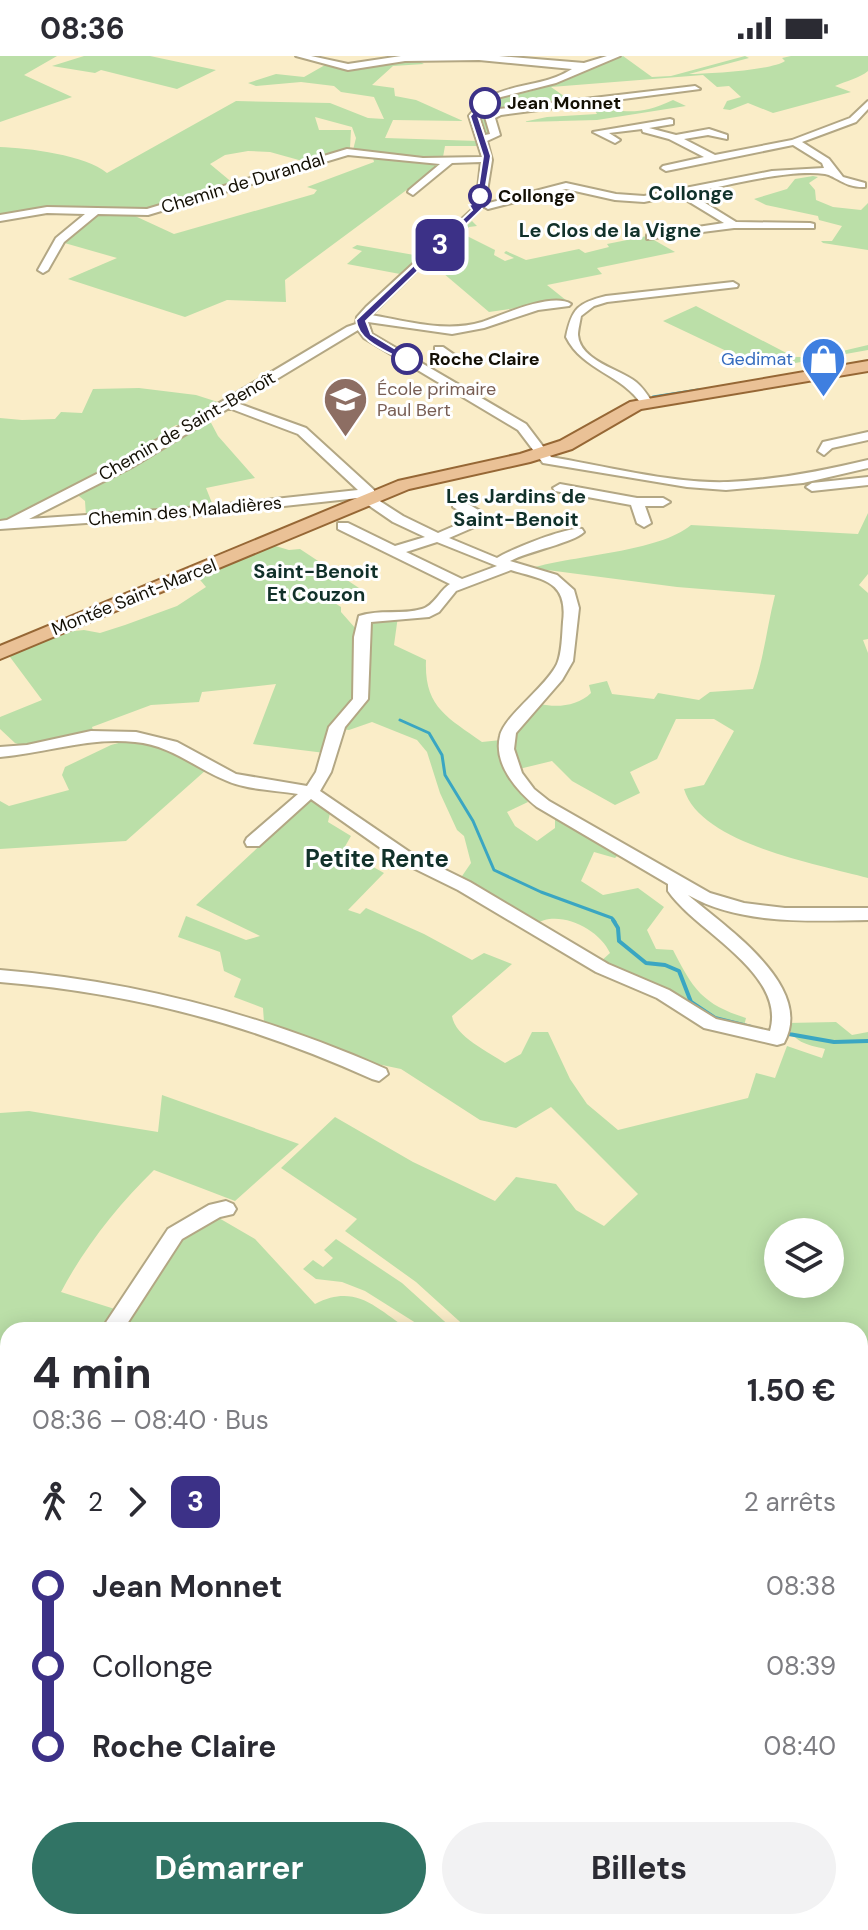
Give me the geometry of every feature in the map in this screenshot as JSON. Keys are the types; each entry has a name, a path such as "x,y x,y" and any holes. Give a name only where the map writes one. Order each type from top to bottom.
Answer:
{"main road":[{"name":"Montée Saint-Marcel","path":"0,653 363,492 541,453 584,437 628,409 646,402 868,366"}],"street":[{"path":"300,56 331,58 331,64 348,67 418,57 479,56 579,66"},
{"path":"616,56 579,66 558,78 500,95 485,103 474,116 487,160 482,207 566,186 633,200 681,193 723,182 828,171 838,178 861,185"},
{"path":"483,139 495,135 490,117 495,113 541,105 695,89"},
{"path":"666,168 794,142 856,119 868,104"},
{"path":"856,119 868,125"},
{"path":"615,140 598,132 639,129 670,122"},
{"path":"639,129 676,138 713,158 723,182"},
{"path":"676,138 709,132 724,137"},
{"path":"794,142 826,161 828,171"},
{"name":"Chemin de Durandal","path":"0,218 47,210 140,213 339,153 373,153 426,161 487,160"},
{"path":"413,192 451,159"},
{"path":"746,165 759,177"},
{"path":"681,193 734,225"},
{"name":"Chemin de Saint-Benoît","path":"5,524 127,464 362,322 482,207"},
{"path":"43,270 60,240 94,212"},
{"path":"651,237 734,225 810,226"},
{"path":"646,402 635,385 583,358 572,337 576,315 590,304 606,299 733,285"},
{"path":"565,304 536,307 480,326 452,331 362,322 368,336 522,427 550,462 700,484 746,485 803,479 868,464"},
{"path":"229,404 302,431 363,492 435,536 508,567 560,582 567,590 572,608 566,661 506,736 506,749 514,773 528,792 543,804 704,897 745,910 796,915 868,914"},
{"path":"824,451 827,445 868,436"},
{"path":"584,506 597,495 611,471"},
{"path":"746,485 757,489 786,489 868,481"},
{"path":"560,488 569,487 637,502 663,502"},
{"name":"Chemin des Maladières","path":"5,524 157,515 363,492"},
{"path":"637,502 644,523"},
{"path":"392,552 435,536 449,535 476,519 471,510 458,504"},
{"path":"343,526 461,584"},
{"path":"508,567 502,560 516,552 577,532"},
{"path":"253,842 322,778 337,729 359,705 365,669 361,641 364,619 371,615 424,614 434,609 451,588 508,567"},
{"path":"0,752 27,750 91,736 124,736 172,745 232,778 310,791 405,857 464,886 602,968 663,994 710,1024 772,1040 780,1032 778,998 767,978 731,940 682,899 676,891 677,883"},
{"path":"0,976 82,983 156,995 301,1041 379,1074"},
{"path":"117,1322 175,1234 216,1210 226,1209"}],"green space":[{"path":"0,56 57,56 24,75 72,97 0,122"},
{"path":"84,56 150,56 216,70 177,89 101,70 95,73 52,66"},
{"path":"623,56 652,77 671,76 745,56 749,58 689,74 768,67 791,56 868,56 868,71 835,86 851,92 773,113 748,103 730,110 723,109 727,101 741,97 729,86 717,87 703,75 551,87 571,101 492,112 487,117 490,133 485,134 480,114 497,99 532,91"},
{"path":"393,61 418,61 424,64 393,66 372,85 394,88 395,96 416,100 463,121 393,120 385,138 478,141 480,146 445,146 443,157 433,159 353,150 356,138 352,127 315,117 319,130 351,130 350,148 306,162 270,152 248,151 225,155 210,164 234,184 150,209 42,208 0,217 0,147 71,157 107,173 236,101 330,103 368,118 384,119 374,97 341,92 334,86 301,82 256,86 248,83 276,74 304,77 325,65 362,68"},
{"path":"673,100 686,106 597,120 523,122 597,114 594,109 643,110"},
{"path":"372,154 443,163 285,280 286,302 227,300 185,317 68,279 117,258 61,242 97,214 135,216 174,234 314,194 317,190 307,187 374,162"},
{"path":"818,177 809,183 815,190 816,200 833,207 861,210 868,203 868,250 823,243 821,241 832,241 842,226 819,220 818,216 766,205 754,199 787,189 795,179"},
{"path":"472,221 477,226 469,227 463,234 495,250 494,255 505,261 514,258 504,253 506,251 526,260 579,249 585,253 609,247 607,244 647,236 675,252 597,268 602,274 547,285 567,301 489,312 443,273 456,249 447,243"},
{"path":"357,245 420,256 400,274 347,264 362,251 352,248"},
{"path":"696,306 794,357 817,357 868,345 868,350 773,367 718,363 737,356 663,321"},
{"path":"139,388 196,395 224,404 183,427 176,425 162,433 167,436 166,439 0,522 0,418 55,419 61,412 82,413 93,389"},
{"path":"209,419 218,436 255,478 206,488 214,508 86,516 85,501 74,492"},
{"path":"868,513 868,574 859,585 868,593 868,639 863,640 868,653 868,878 763,849 712,824 694,808 684,789 704,785 734,731 714,719 676,719 657,759 630,772 640,793 615,805 572,781 552,761 519,769 512,734 540,704 560,706 574,703 591,693 589,685 607,681 612,694 654,699 658,693 699,700 710,692 753,689 775,595 677,587 532,568 638,547 677,534 691,525 858,534"},
{"path":"272,545 289,550 300,549 359,588 330,600 341,607 341,612 356,629 360,687 325,753 253,744 276,684 202,692 199,702 151,705 92,727 94,733 24,746 15,743 0,729 0,717 42,700 7,653 56,633 84,630 100,633 177,606 206,587 196,575"},
{"path":"398,616 394,645 426,660 429,689 440,709 482,742 501,740 506,771 528,802 507,812 515,826 537,841 555,828 555,819 618,855 615,858 594,852 581,881 603,895 638,888 664,907 647,930 656,949 673,950 700,993 719,1007 746,1018 743,1030 719,1024 599,963 610,953 605,944 576,923 554,919 534,925 460,879 471,863 464,836 457,830 440,793 427,752 417,740 372,722 349,730 341,729 364,701 370,667 368,622"},
{"path":"133,739 156,743 206,770 126,841 0,849 0,801 9,806 69,790 62,775 65,767 111,745"},
{"path":"310,799 330,813 328,822 351,836 343,850 384,873 348,910 360,914 366,908 472,960 484,953 512,964 452,1016 459,1031 505,1063 521,1054 532,1032 548,1032 570,1079 587,1104 618,1130 748,1098 756,1073 775,1078 787,1046 822,1058 825,1049 797,1039 787,1023 836,1022 852,1035 868,1032 868,1322 460,1322 416,1282 345,1231 357,1219 281,1168 335,1117 413,1162 495,1201 516,1177 556,1184 576,1210 604,1226 638,1194 551,1107 516,1128 480,1120 401,1069 363,1061 264,1022 263,1008 234,997 241,979 224,971 220,952 178,937 186,916 246,940 260,936 196,905"},
{"path":"162,1095 299,1144 235,1201 154,1170 103,1228 61,1292 121,1311 113,1322 0,1322 0,1113 29,1111 158,1132"},
{"path":"212,1214 255,1239 315,1304 329,1298 354,1297 398,1322 124,1322 172,1245"},
{"path":"336,1239 402,1283 445,1322 414,1322 365,1291 342,1282 316,1279 303,1269 313,1260 323,1267 333,1258 324,1250"}],"waterway":[{"path":"653,397 698,390"},
{"path":"400,720 429,733 442,755 445,775 473,821 494,870 541,892 612,918 615,922"},
{"path":"613,920 618,928 619,941 646,963 665,965 679,971 691,1002 715,1018 751,1027"},
{"path":"783,1033 834,1042 868,1041"}],"bus line":[{"name":"3","path":"407,359 368,336 362,329 361,320 466,222 477,209 473,207 480,204 487,156 474,116 485,103"}],"place":[{"name":"Jean Monnet","path":"485,103"},
{"name":"Collonge","path":"480,196"},
{"name":"Roche Claire","path":"407,359"},
{"name":"Gedimat","path":"824,398"},
{"name":"École primaire Paul Bert","path":"346,438"}],"district":[{"name":"Collonge","path":"691,193"},
{"name":"Le Clos de la Vigne","path":"610,230"},
{"name":"Les Jardins de Saint-Benoit","path":"516,508"},
{"name":"Saint-Benoit Et Couzon","path":"316,582"},
{"name":"Petite Rente","path":"377,858"}]}
